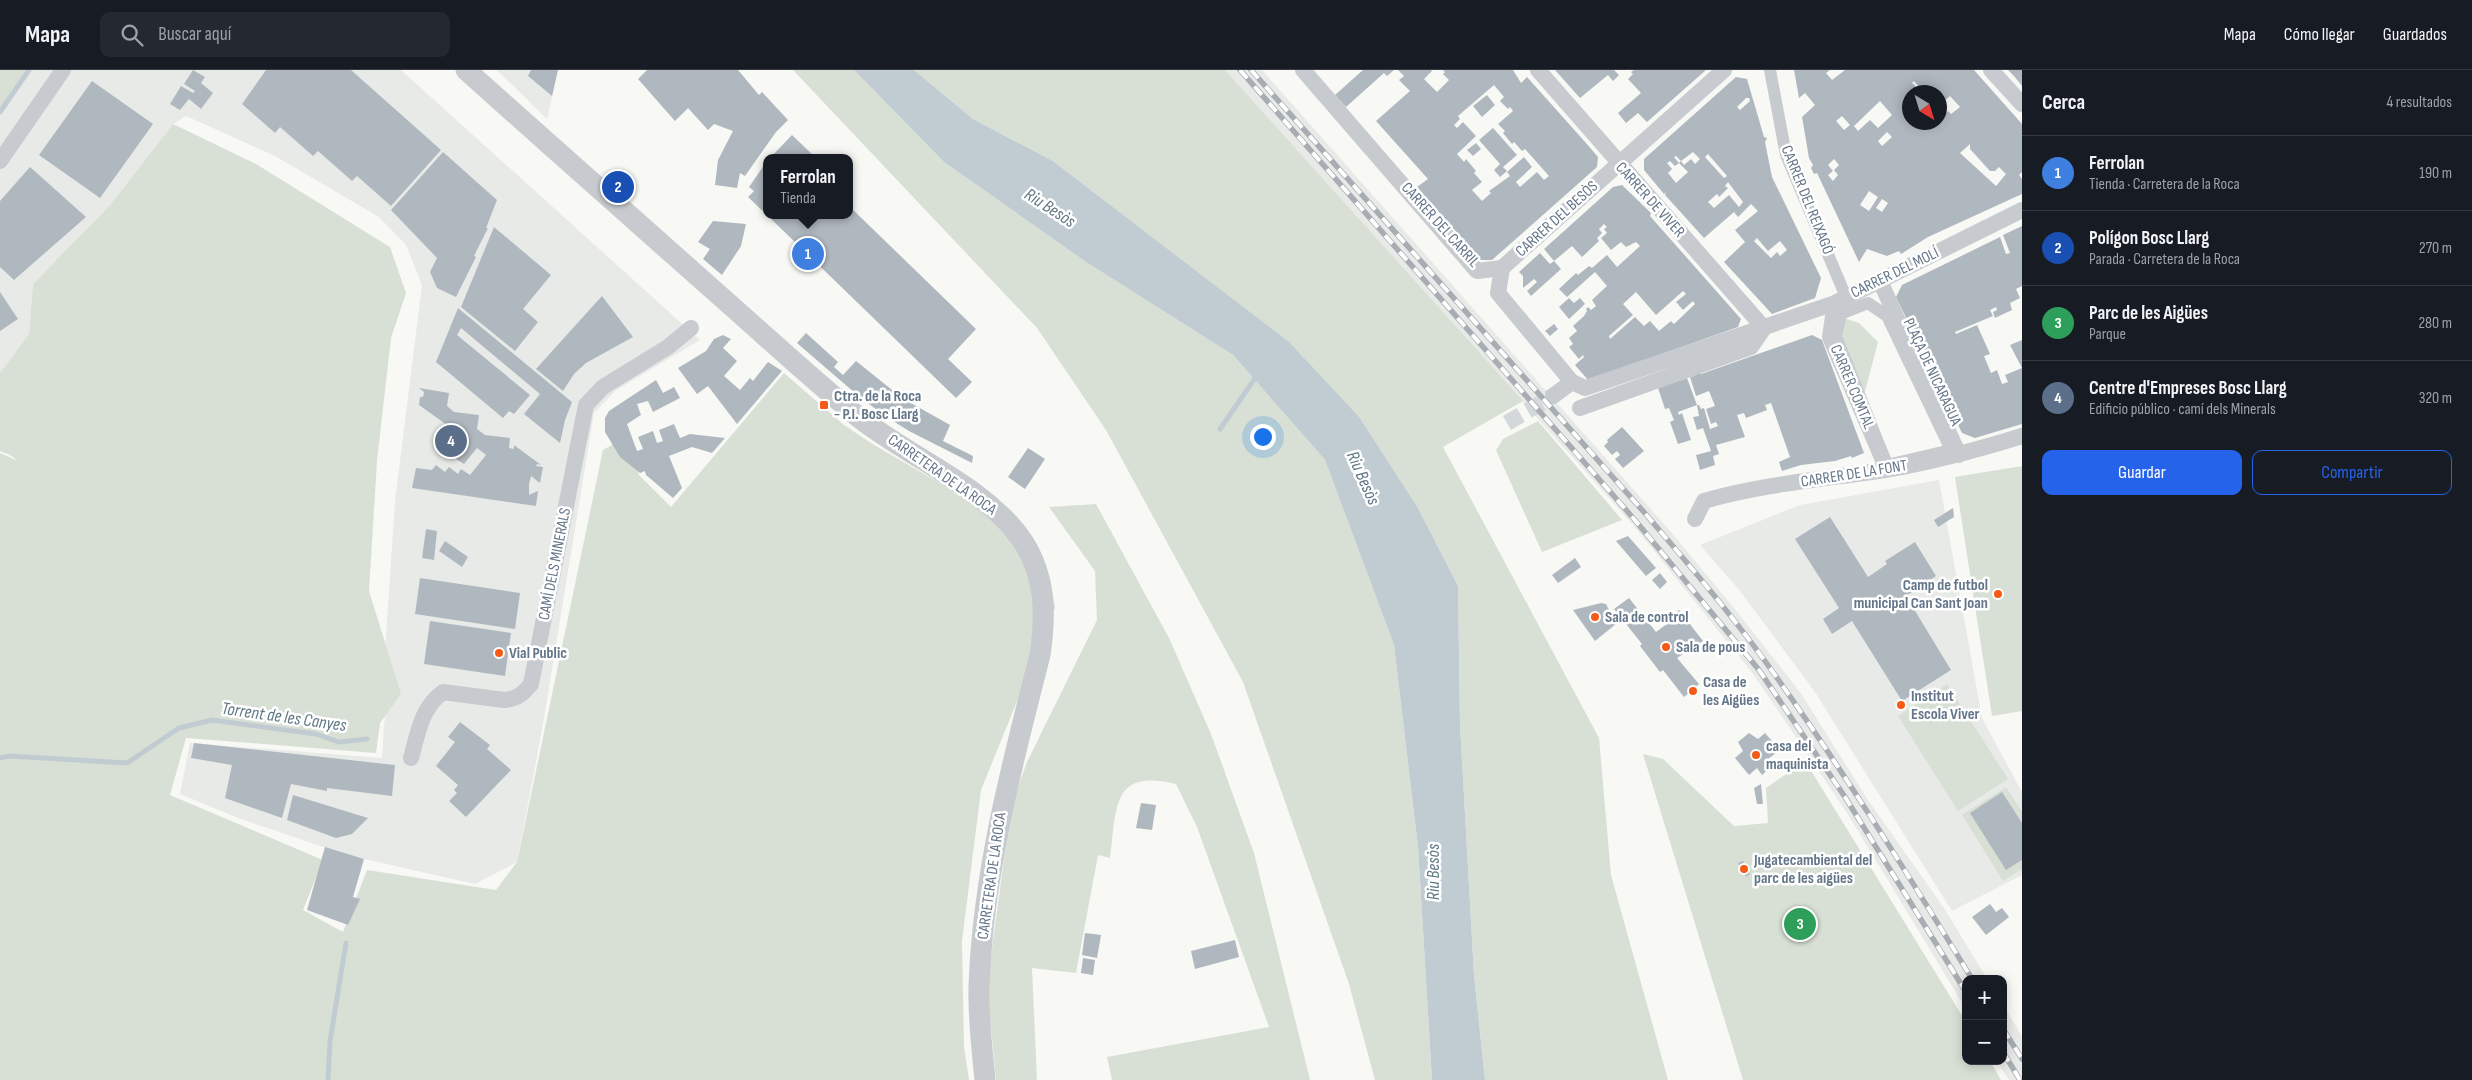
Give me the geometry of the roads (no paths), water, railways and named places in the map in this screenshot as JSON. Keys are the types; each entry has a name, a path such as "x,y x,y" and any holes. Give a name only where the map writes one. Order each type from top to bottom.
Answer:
{"street":[{"path":"0,161 63,70"},
{"name":"CARRETERA DE LA ROCA","path":"466,70 858,417 952,478 1008,522 1030,554 1038,572 1044,596 1044,628 1040,655 998,827 983,934 979,988 985,1080"},
{"name":"CARRER DEL CARRIL","path":"1302,70 1477,270 1502,268 1498,294 1578,385"},
{"name":"CARRER DE VIVER","path":"1538,70 1618,164 1764,328"},
{"name":"CARRER DEL BESÒS","path":"1502,268 1724,70"},
{"name":"CARRER DEL REIXAGÓ","path":"1770,70 1786,155 1841,300"},
{"path":"1991,70 2022,104"},
{"name":"CARRER DEL MOLÍ","path":"1553,396 1578,385 1764,328 1841,300 2022,210"},
{"path":"1880,281 1955,453"},
{"name":"CARRER COMTAL","path":"1841,300 1830,337 1887,469"},
{"name":"PLAÇA DE NICARAGUA","path":"1868,303 1887,316 1955,453 1887,466 1836,336 1841,314 1868,303"},
{"name":"CAMÍ DELS MINERALS","path":"411,758 422,718 432,700 443,692 512,700 523,694 531,684 586,405 614,379 668,347 691,328"},
{"path":"1580,408 1751,347 1764,328"},
{"name":"CARRER DE LA FONT","path":"1695,519 1704,501 1733,493 1887,469 2022,436"}],"water":[{"name":"Riu Besòs","path":"854,70 914,70 973,119 1053,161 1289,342 1360,418 1418,508 1458,586 1460,724 1474,975 1485,1080 1432,1080 1418,847 1394,645 1325,460 1233,355 1086,262 944,162"}],"waterway":[{"path":"0,112 29,70"},
{"name":"Torrent de les Canyes","path":"1220,429 1258,374"},
{"name":"Torrent de les Canyes","path":"0,758 9,756 127,763 179,728 212,720 316,734 339,742 367,739"},
{"path":"328,1080 330,1041 346,943"}],"tunnel":[{"path":"1507,423 1553,396"}],"railway":[{"path":"1240,70 1634,519 1759,670 1845,797 1962,986"},
{"path":"1251,70 1643,511 1736,623 1765,661 1846,778 1970,975"},
{"path":"2007,1035 2022,1059"},
{"path":"2007,1059 2020,1080"}],"place":[{"name":"Polígon Bosc Llarg","path":"618,187"},
{"name":"Ferrolan","path":"808,254"},
{"name":"Ctra. de la Roca - P.I. Bosc Llarg","path":"824,405"},
{"name":"Centre d'Empreses Bosc Llarg","path":"451,441"},
{"name":"Camp de futbol municipal Can Sant Joan","path":"1998,594"},
{"name":"Sala de control","path":"1595,617"},
{"name":"Sala de pous","path":"1666,647"},
{"name":"Vial Public","path":"499,653"},
{"name":"Casa de les Aigües","path":"1693,691"},
{"name":"Institut Escola Viver","path":"1901,705"},
{"name":"casa del maquinista","path":"1756,755"},
{"name":"Jugatecambiental del parc de les aigües","path":"1744,869"},
{"name":"Parc de les Aigües","path":"1800,924"}]}
